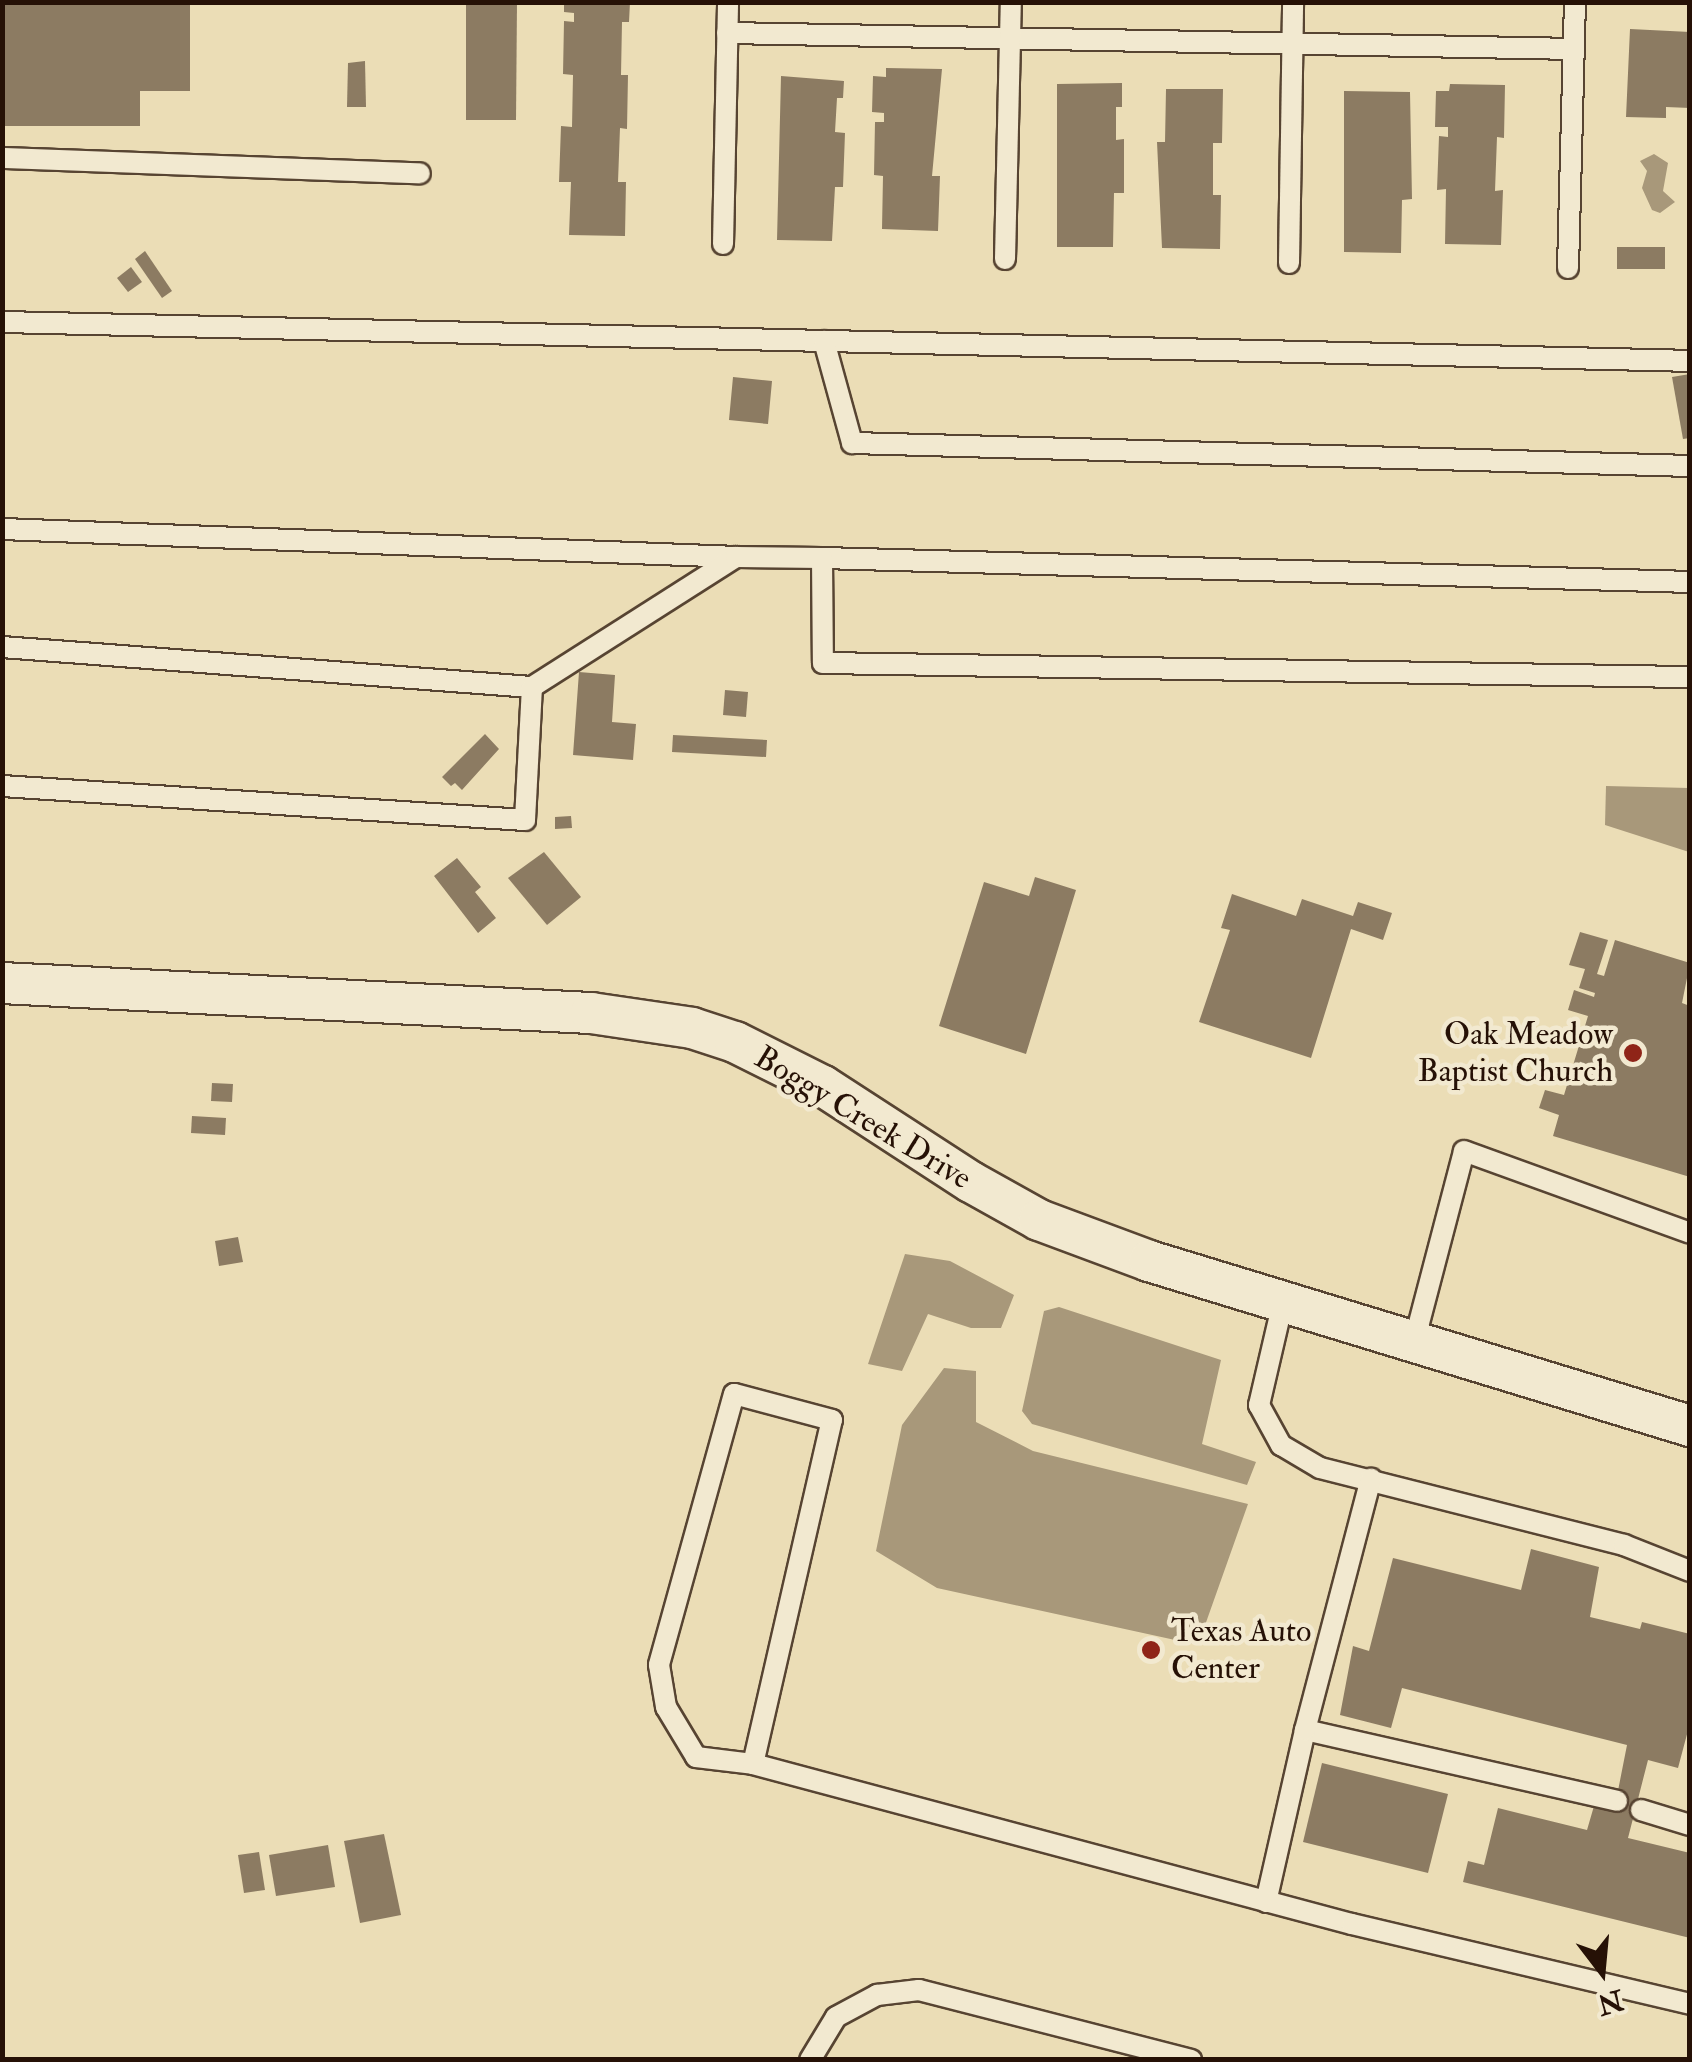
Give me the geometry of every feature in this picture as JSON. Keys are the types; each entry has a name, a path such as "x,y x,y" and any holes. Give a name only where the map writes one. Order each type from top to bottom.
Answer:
{"street":[{"name":"Boggy Creek Drive","path":"2,983 591,1013 692,1028 736,1042 823,1086 971,1182 1039,1220 1149,1261 1690,1426"}],"lane":[{"path":"723,244 728,2"},
{"path":"1005,259 1010,2"},
{"path":"1288,263 1294,2"},
{"path":"1568,268 1575,2"},
{"path":"728,33 1574,49"},
{"path":"2,158 420,173"},
{"path":"2,322 1690,362"},
{"path":"824,341 852,443 1690,466"},
{"path":"2,529 736,557 1690,582"},
{"path":"2,647 532,687 736,557"},
{"path":"822,558 822,664 1690,678"},
{"path":"2,786 526,820 532,687"},
{"path":"1414,1342 1464,1151 1690,1233"},
{"path":"1283,1302 1259,1405 1281,1446 1320,1468 1624,1546 1690,1570"},
{"path":"752,1764 784,1643 832,1420 734,1394 659,1664 666,1707 696,1757 752,1764 1266,1902 1690,2004"},
{"path":"1266,1902 1305,1730 1371,1479"},
{"path":"1305,1730 1617,1801"},
{"path":"1640,1810 1690,1824"},
{"path":"810,2060 836,2017 877,1995 919,1990 1191,2060"}],"shaded area":[{"path":"1654,154 1668,163 1663,191 1675,202 1660,213 1652,210 1642,188 1647,171 1640,161"},
{"path":"1606,786 1689,788 1689,852 1605,825"},
{"path":"905,1254 950,1261 1014,1295 1001,1328 971,1328 928,1314 902,1371 868,1364"},
{"path":"1059,1307 1221,1360 1202,1444 1256,1462 1247,1485 1032,1424 1022,1411 1044,1311"},
{"path":"944,1368 976,1371 976,1422 1033,1451 1248,1504 1198,1645 937,1588 876,1551 902,1425"}],"building":[{"path":"3,2 190,2 190,91 140,91 140,126 3,126"},
{"path":"466,2 517,2 516,120 466,120"},
{"path":"564,2 630,2 629,22 622,22 621,75 628,75 627,129 620,128 618,182 626,182 625,236 569,235 571,182 559,182 561,126 572,127 573,75 563,74 564,21 574,22 574,13 564,12"},
{"path":"1630,29 1690,32 1690,108 1666,107 1666,118 1626,117"},
{"path":"365,61 366,107 347,107 348,63"},
{"path":"886,68 942,69 932,176 940,176 938,231 882,229 883,176 874,175 875,122 884,122 884,113 872,112 873,76 886,77"},
{"path":"781,76 844,81 843,98 837,98 835,132 845,133 843,187 835,187 832,241 777,240"},
{"path":"1122,83 1122,107 1116,107 1116,140 1124,139 1124,193 1114,193 1113,247 1057,247 1057,84"},
{"path":"1450,84 1505,85 1504,138 1497,137 1495,191 1503,190 1501,245 1445,244 1446,189 1437,190 1439,136 1448,137 1448,127 1435,127 1436,91 1449,91"},
{"path":"1166,89 1223,89 1222,143 1213,143 1213,195 1221,195 1220,249 1162,248 1157,142 1165,142"},
{"path":"1344,91 1410,92 1412,199 1402,200 1401,253 1344,252"},
{"path":"1617,247 1665,247 1665,269 1617,269"},
{"path":"145,251 172,291 162,298 135,259"},
{"path":"131,267 142,282 128,292 117,278"},
{"path":"1690,374 1690,438 1683,439 1672,377"},
{"path":"733,377 772,381 768,424 729,420"},
{"path":"579,672 615,675 612,722 636,724 633,760 573,755"},
{"path":"725,690 748,692 746,717 723,715"},
{"path":"485,734 499,749 462,790 455,783 451,786 442,777"},
{"path":"673,735 767,740 766,757 672,752"},
{"path":"571,816 572,828 555,829 555,817"},
{"path":"544,852 581,897 547,925 508,878"},
{"path":"457,858 481,887 475,892 496,918 478,933 434,876"},
{"path":"1035,877 1076,890 1026,1054 939,1026 984,882 1029,896"},
{"path":"1232,894 1296,916 1302,899 1353,916 1358,902 1392,913 1383,940 1351,929 1311,1058 1199,1022 1230,930 1221,928"},
{"name":"Oak Meadow Baptist Church","path":"1580,932 1608,940 1597,974 1604,976 1615,940 1690,963 1682,1003 1690,1006 1690,1177 1553,1136 1559,1115 1539,1108 1545,1090 1564,1095 1588,1016 1568,1010 1574,990 1594,997 1595,993 1579,988 1585,969 1569,965"},
{"path":"212,1083 233,1084 232,1102 211,1101"},
{"path":"192,1116 226,1118 225,1135 191,1133"},
{"path":"238,1237 243,1262 219,1266 215,1241"},
{"path":"1531,1549 1599,1567 1590,1617 1640,1629 1642,1622 1690,1634 1690,1723 1678,1768 1648,1760 1628,1838 1690,1853 1690,1938 1463,1882 1468,1861 1484,1865 1498,1808 1587,1830 1594,1806 1614,1811 1627,1745 1402,1688 1391,1728 1340,1715 1353,1646 1369,1651 1393,1558 1521,1590"},
{"path":"1322,1763 1448,1794 1428,1873 1303,1842"},
{"path":"384,1834 401,1915 360,1923 344,1841"},
{"path":"328,1845 335,1887 276,1896 269,1855"},
{"path":"259,1852 265,1890 244,1893 238,1855"}],"place":[{"name":"Oak Meadow Baptist Church","path":"1633,1053"},
{"name":"Texas Auto Center","path":"1151,1650"}]}
